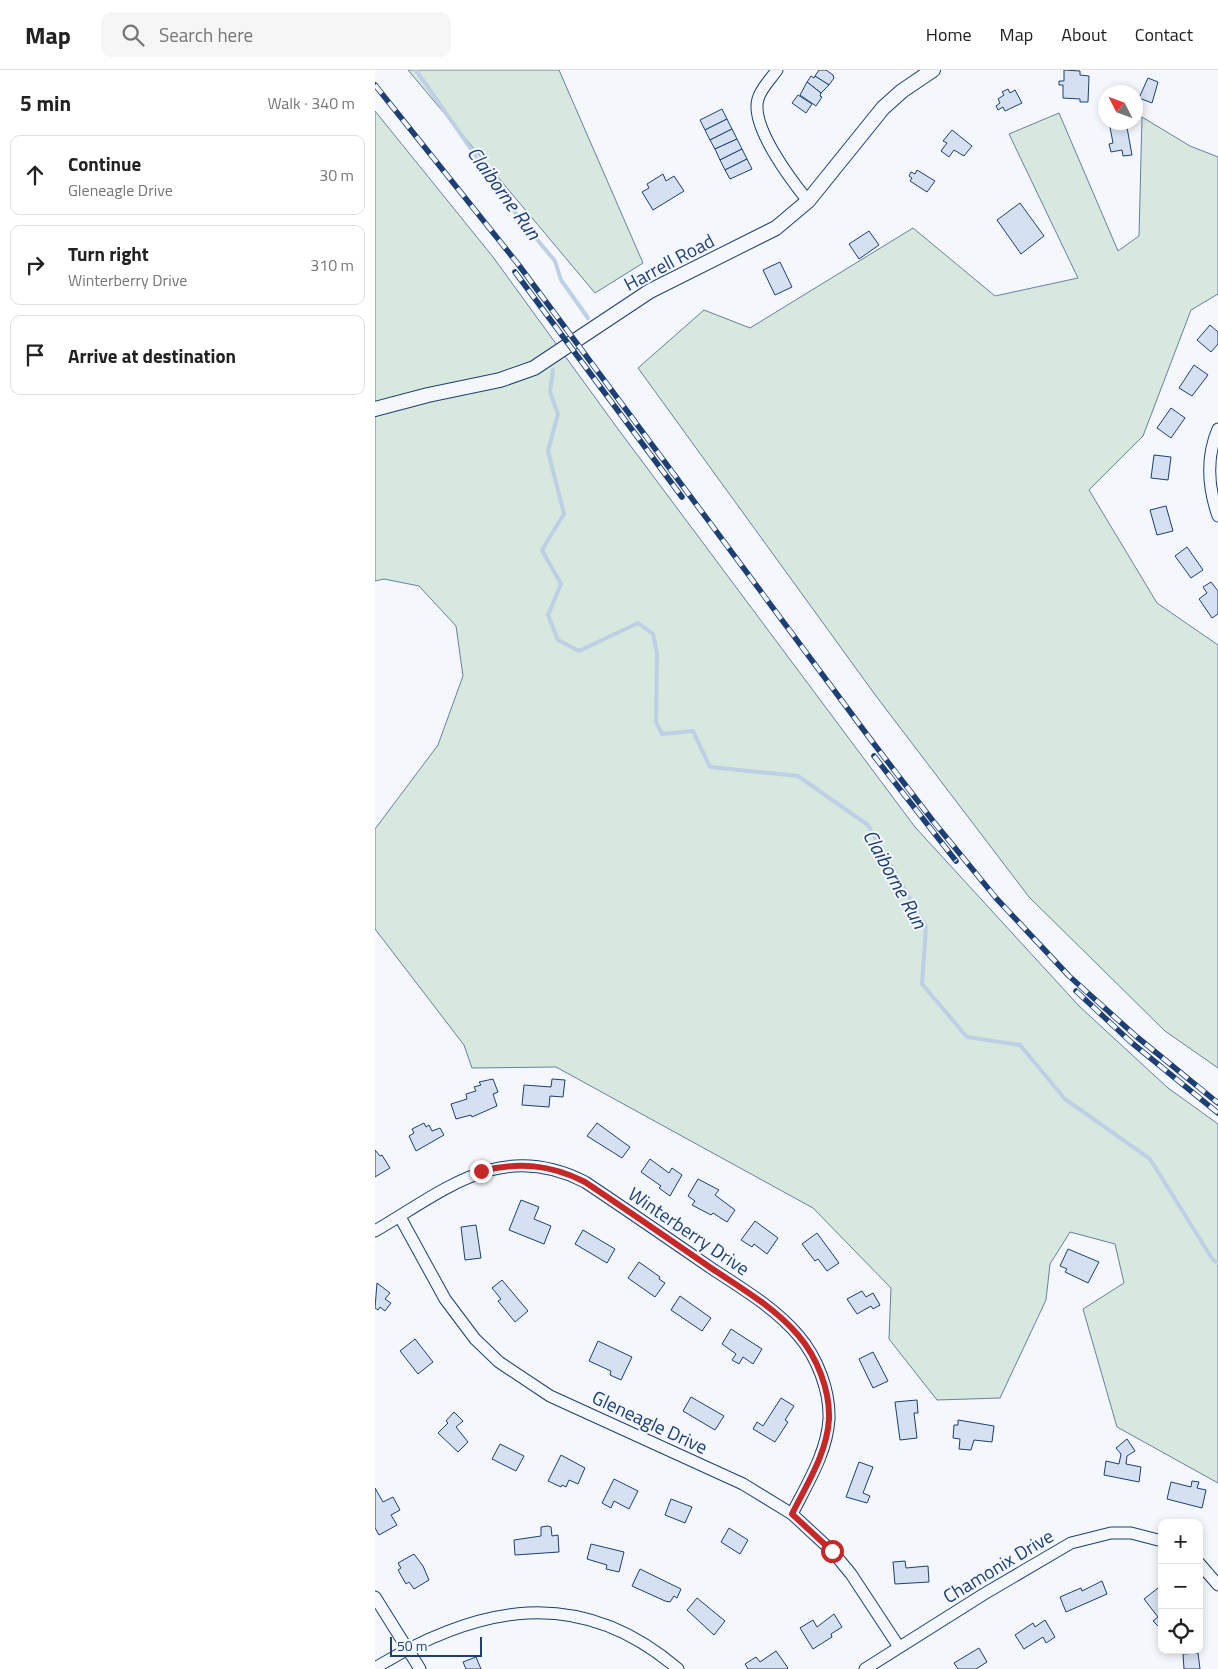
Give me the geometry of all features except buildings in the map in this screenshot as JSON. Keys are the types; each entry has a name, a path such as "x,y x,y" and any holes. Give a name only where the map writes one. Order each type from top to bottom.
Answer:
{"street":[{"path":"777,70 758,98 757,118 791,179 808,201"},
{"name":"Harrell Road","path":"375,410 428,395 500,380 534,368 650,291 776,228 808,201 883,108 902,91 933,70"},
{"path":"1218,429 1211,454 1209,472 1211,496 1218,516"},
{"name":"Winterberry Drive","path":"375,1231 466,1177 481,1171 519,1165 557,1170 585,1182 783,1318 809,1349 825,1386 829,1406 829,1421 823,1450 792,1514"},
{"name":"Gleneagle Drive","path":"399,1217 445,1299 475,1339 499,1362 550,1396 743,1484 792,1514 832,1551 851,1574 899,1647"},
{"name":"Chamonix Drive","path":"865,1669 1071,1543 1085,1538 1124,1533 1143,1535 1158,1540"},
{"path":"1200,1564 1218,1585"},
{"path":"375,1598 420,1669"},
{"path":"375,1668 407,1649 444,1631 469,1622 494,1616 545,1613 590,1620 614,1628 658,1652 678,1669"}],"shaded area":[{"path":"408,70 559,70 643,263 595,293"},
{"path":"375,111 493,257 618,429 915,827 1079,1006 1168,1088 1218,1124 1218,1483 1117,1427 1083,1309 1124,1283 1115,1244 1070,1232 1050,1264 1046,1300 1000,1398 937,1400 889,1339 891,1288 813,1208 556,1067 472,1068 464,1045 375,929 375,829 438,745 463,676 456,626 419,586 384,579 375,581"},
{"path":"1059,113 1118,251 1139,236 1143,118 1190,146 1218,157 1218,294 1191,310 1143,436 1089,490 1157,603 1218,645 1218,1068 1165,1031 1029,897 876,696 638,368 704,310 750,328 913,228 995,296 1078,278 1009,134"}],"waterway":[{"name":"Claiborne Run","path":"416,70 519,218 555,261 561,280 588,318"},
{"name":"Claiborne Run","path":"553,370 550,392 558,414 548,451 564,514 542,550 561,584 548,615 558,640 579,651 638,623 653,634 657,654 656,722 662,734 693,731 710,767 798,776 868,825 926,927 922,984 967,1037 1020,1045 1065,1099 1150,1159 1213,1260 1218,1263"}],"railway":[{"path":"375,85 518,264 871,740 933,821 996,898 1069,976 1137,1037 1218,1103"},
{"path":"515,272 682,497"},
{"path":"874,756 956,861"},
{"path":"1076,991 1132,1043 1218,1113"}],"route":[{"path":"481,1171 499,1166 538,1166 557,1170 575,1177 783,1318 809,1349 825,1386 829,1406 827,1436 823,1450 792,1514 832,1551"}]}
